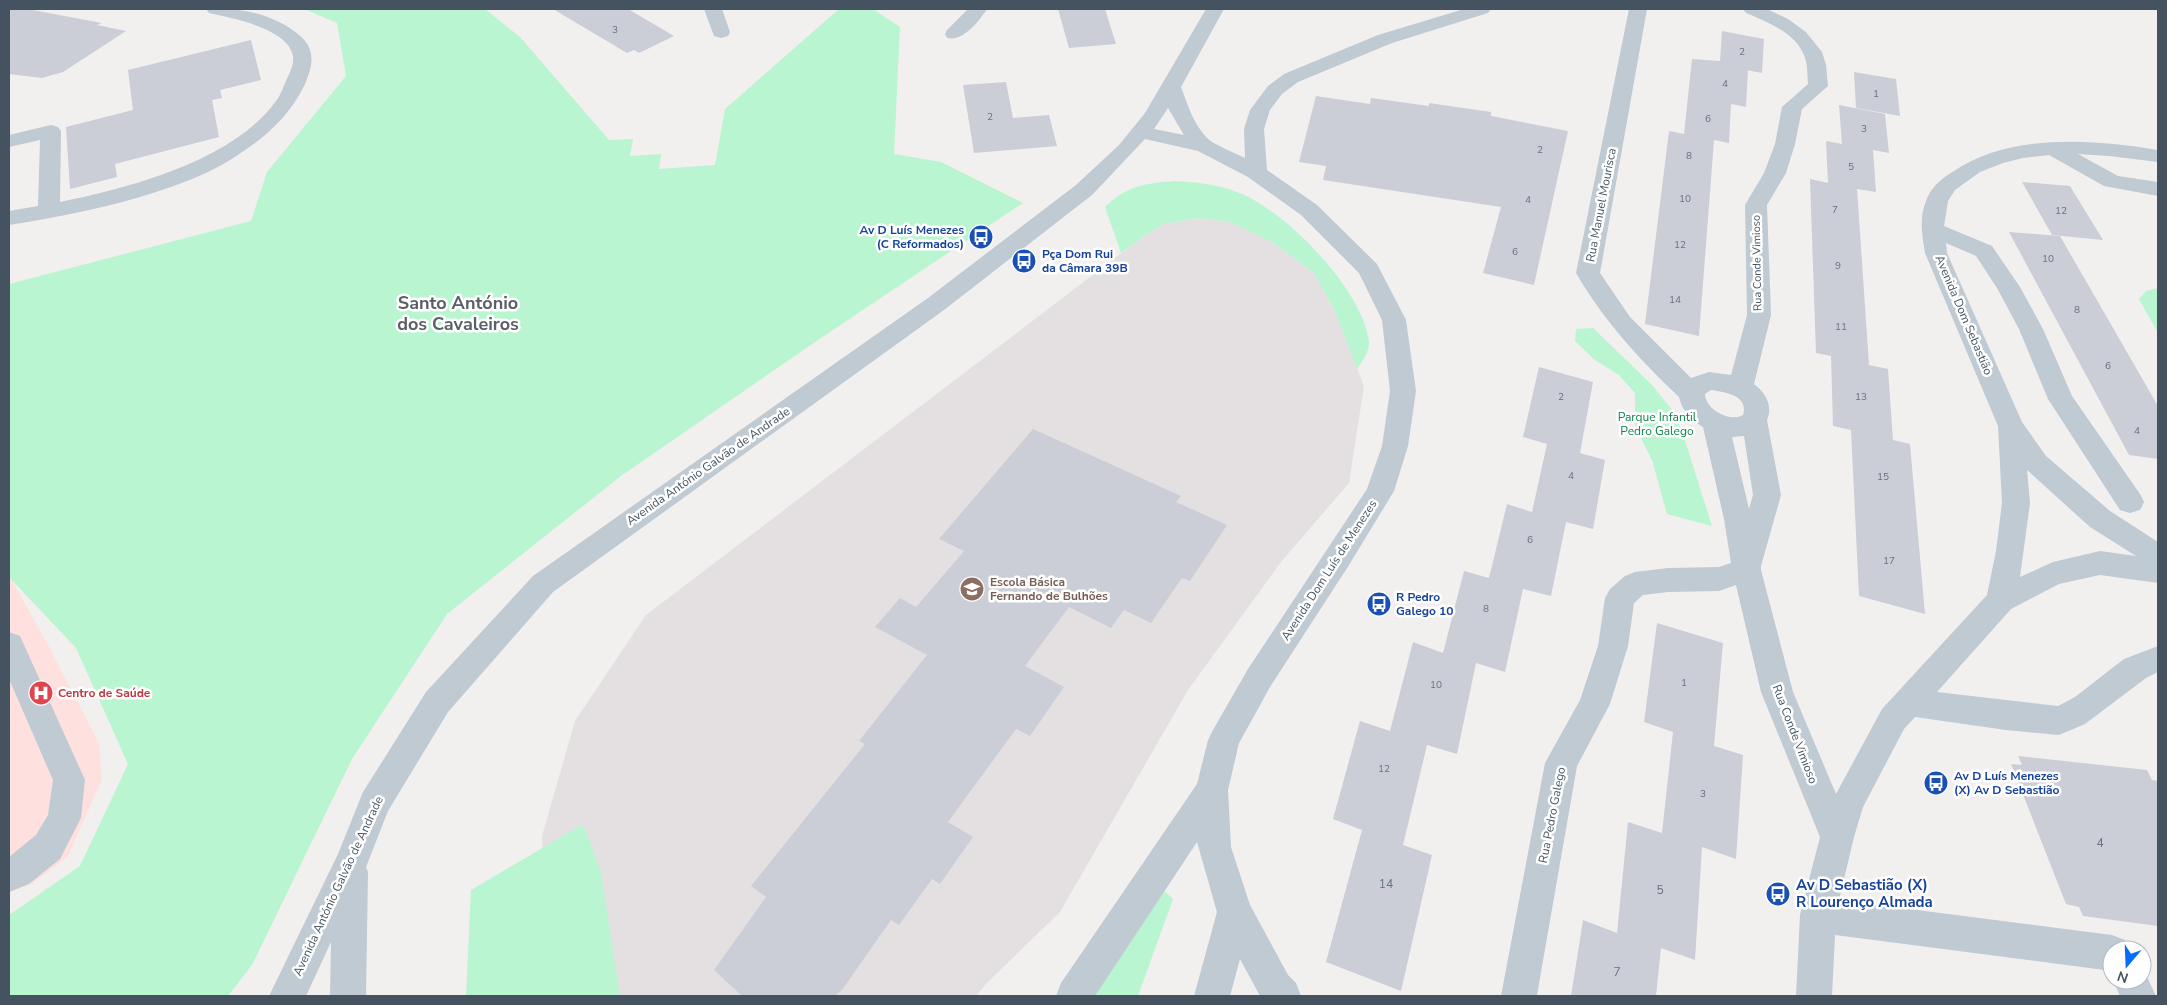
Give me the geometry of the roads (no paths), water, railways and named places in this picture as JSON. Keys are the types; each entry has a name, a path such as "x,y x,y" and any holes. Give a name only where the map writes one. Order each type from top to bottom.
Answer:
{"street":[{"path":"9,218 49,212 126,195 173,178 218,158 252,136 280,113 296,90 303,66 300,49 287,34 270,24 246,15 215,9"},
{"path":"713,9 721,32"},
{"path":"954,34 978,9"},
{"name":"Avenida António Galvão de Andrade","path":"287,996 351,863 375,803 437,702 543,584 936,304 1084,190 1133,141 1154,116 1210,9"},
{"path":"1256,172 1254,129 1260,110 1275,90 1291,78 1385,39 1482,9"},
{"name":"Rua Manuel Mourisca","path":"1638,9 1588,273 1601,297 1618,319 1650,354 1692,394"},
{"name":"Rua Conde Vimioso","path":"1747,570 1767,495 1754,421 1758,416 1759,408 1750,394 1741,388 1759,315 1756,205 1775,173 1785,144 1792,108 1818,86 1816,62 1812,51 1803,39 1768,15 1752,9"},
{"name":"Avenida Dom Luís de Menezes","path":"1170,87 1177,107 1189,130 1205,146 1256,172 1309,210 1370,269 1394,320 1403,391 1395,446 1380,491 1259,678 1224,740 1212,790 1214,847 1235,912 1275,988 1283,996"},
{"path":"9,141 51,131 49,212"},
{"name":"Avenida Dom Luís de Menezes","path":"1133,141 1256,172"},
{"name":"Avenida Dom Luís de Menezes","path":"1133,141 1205,146"},
{"path":"2051,148 2112,181 2156,193"},
{"name":"Avenida Dom Sebastião","path":"2011,426 1936,253 1931,229 1933,213 1940,192 1964,171 1999,157 2051,148 2116,149 2158,156"},
{"path":"1931,229 1984,251 2008,287 2031,329 2061,400 2130,502"},
{"path":"1741,388 1730,383 1709,381 1700,383 1692,394 1697,409 1715,422 1737,426 1754,421"},
{"name":"Rua Conde Vimioso","path":"1715,422 1738,519 1747,570 1777,692 1837,837"},
{"path":"2011,426 2043,468 2100,518 2158,556"},
{"path":"2001,600 2016,503 2011,426"},
{"path":"1814,996 1818,915 1837,837 1848,802 1893,719 2001,600 2053,574 2100,563 2158,571"},
{"name":"Rua Pedro Galego","path":"1519,995 1561,763 1594,704 1613,646 1620,598 1636,584 1668,580 1719,579 1747,570"},
{"path":"9,645 69,780 64,818 48,847 17,872 9,875"},
{"path":"1909,702 2022,718 2060,720 2088,705 2151,660 2158,659"},
{"path":"1074,996 1212,790"},
{"path":"348,996 351,863"},
{"path":"1212,996 1235,912"},
{"path":"1818,915 2102,951"}],"place":[{"name":"Av D Luís Menezes (C Reformados)","path":"981,237"},
{"name":"Pça Dom Rui da Câmara 39B","path":"1024,261"},
{"name":"Escola Básica Fernando de Bulhões","path":"972,589"},
{"name":"R Pedro Galego 10","path":"1379,604"},
{"name":"Centro de Saúde","path":"41,693"},
{"name":"Av D Luís Menezes (X) Av D Sebastião","path":"1936,783"},
{"name":"Av D Sebastião (X) R Lourenço Almada","path":"1778,894"}],"district":[{"name":"Santo António dos Cavaleiros","path":"458,313"}],"park label":[{"name":"Parque Infantil Pedro Galego","path":"1657,424"}]}
